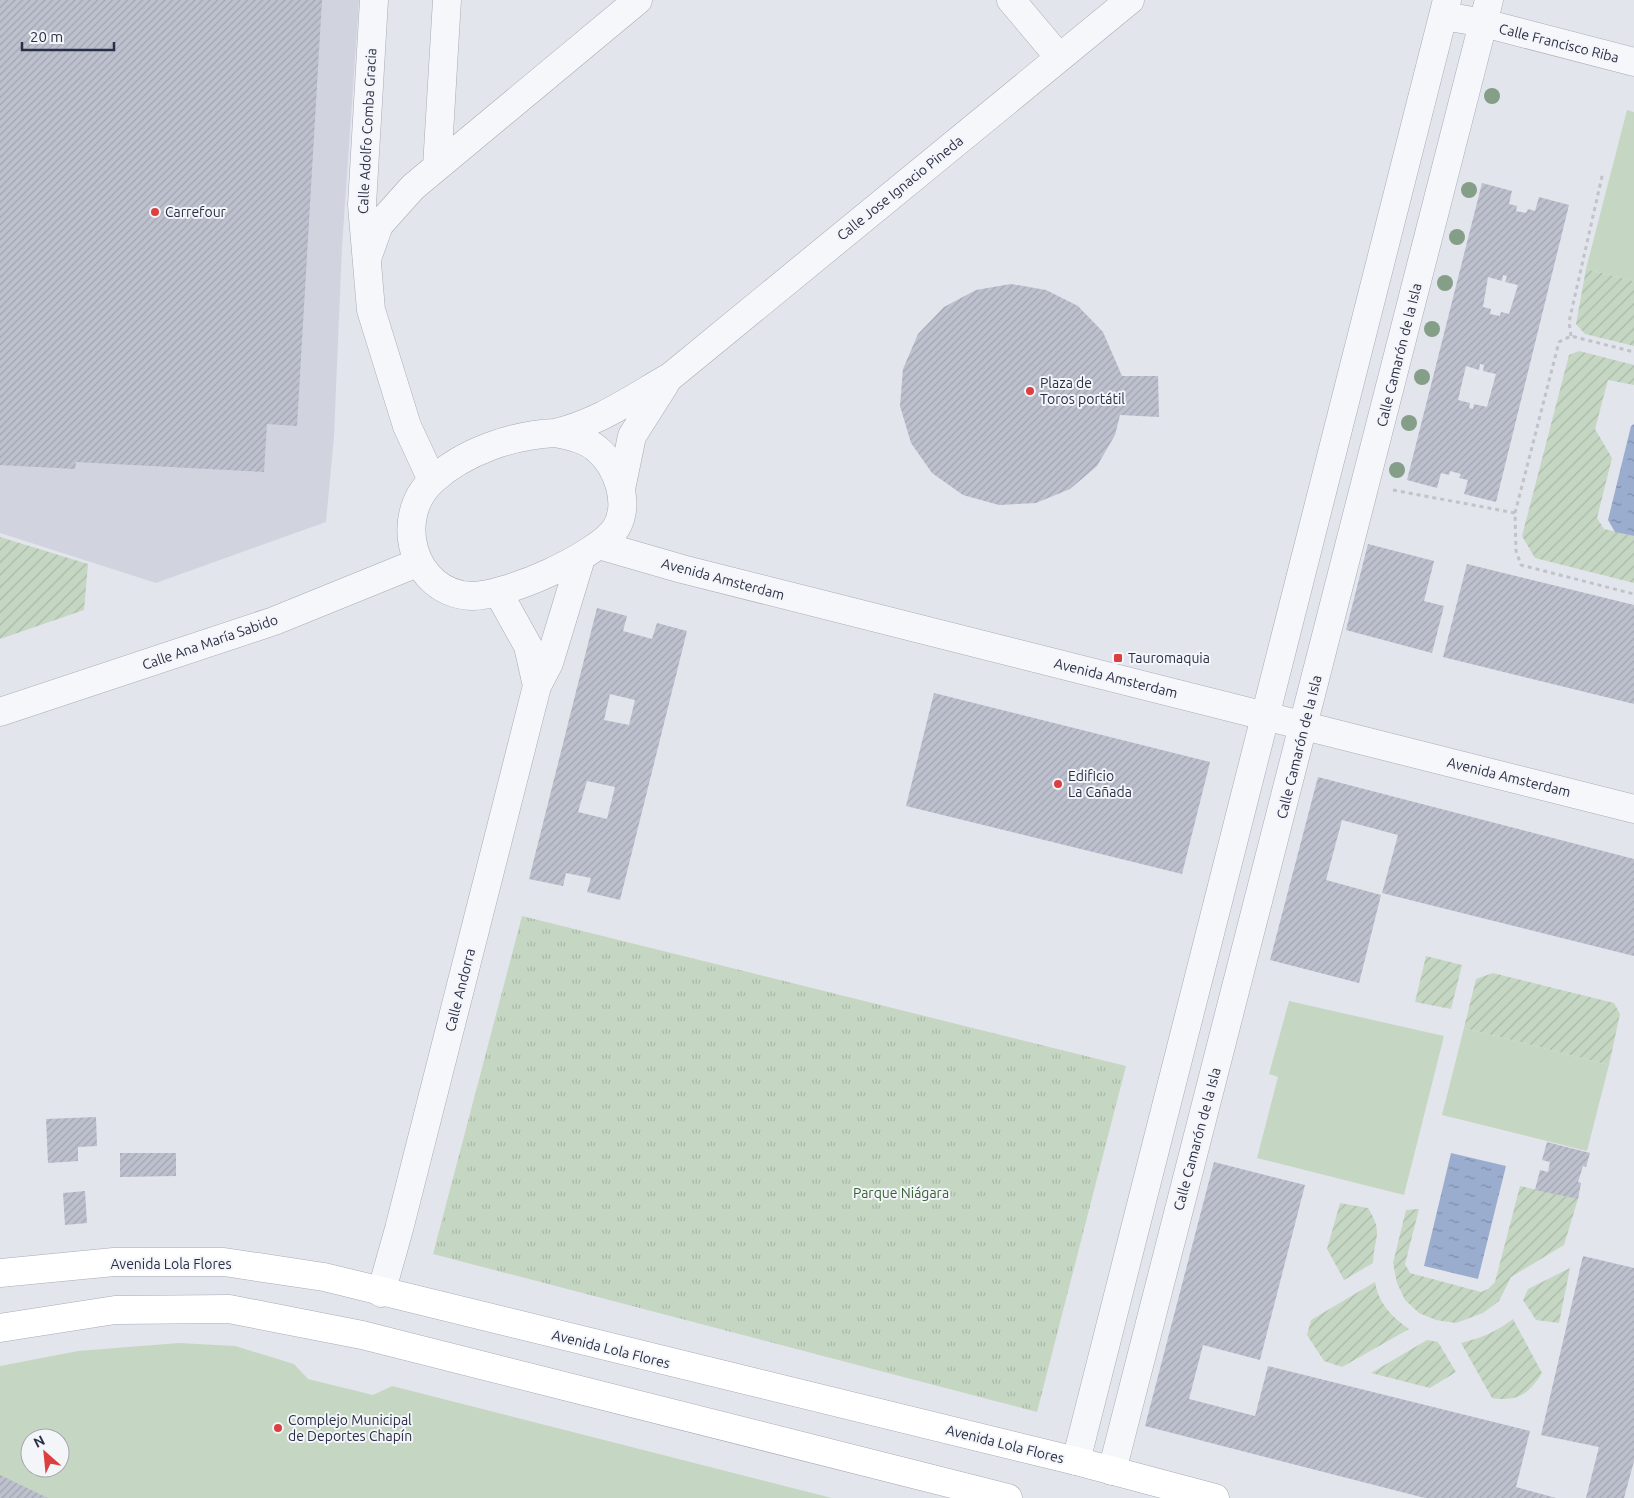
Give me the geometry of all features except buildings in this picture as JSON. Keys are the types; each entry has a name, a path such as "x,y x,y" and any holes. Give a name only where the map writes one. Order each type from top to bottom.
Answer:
{"main road":[{"name":"Avenida Lola Flores","path":"0,1273 114,1262 224,1262 324,1278 1076,1461 1215,1498"},
{"path":"0,1328 114,1310 230,1309 371,1337 1008,1498"}],"street":[{"name":"Calle Adolfo Comba Gracia","path":"374,0 362,205 371,310 407,426 432,480"},
{"path":"437,167 447,0"},
{"name":"Calle Adolfo Comba Gracia","path":"366,262 379,225 413,187 638,0"},
{"path":"1011,0 1059,57"},
{"name":"Calle Jose Ignacio Pineda","path":"555,432 578,427 606,416 670,377 1130,0"},
{"path":"1076,1461 1445,8 1487,12"},
{"name":"Calle Francisco Riba","path":"1487,12 1634,62"},
{"name":"Calle Camarón de la Isla","path":"1112,1470 1487,12"},
{"name":"Calle Jose Ignacio Pineda","path":"621,490 632,436 670,377"},
{"path":"555,432 575,437 596,448 614,467 621,490 622,509 616,528 590,551 498,592 472,596 448,591 430,578 417,563 411,530 417,502 432,480 462,460 504,442 529,434 555,432"},
{"name":"Avenida Amsterdam","path":"590,551 682,569 1634,809"},
{"name":"Calle Andorra","path":"381,1293 399,1229 537,686 549,663 590,551"},
{"name":"Calle Ana María Sabido","path":"0,712 274,621 417,563"},
{"name":"Calle Andorra","path":"498,592 528,646 537,686"}],"path":[{"path":"1571,336 1569,322 1603,172"},
{"path":"1634,352 1571,336 1559,342 1515,513 1516,551 1521,565 1634,594"},
{"path":"1366,484 1515,513"}],"shaded area":[{"name":"Carrefour","path":"0,0 359,0 342,247 334,437 326,522 156,583 0,533"}],"green space":[{"path":"1627,110 1634,112 1634,281 1586,269"},
{"path":"1586,269 1634,281 1634,346 1585,334 1576,324"},
{"path":"1579,351 1634,365 1634,385 1608,380 1595,429 1612,458 1597,518 1604,529 1634,536 1634,583 1535,558 1522,536 1569,355"},
{"path":"0,537 88,564 84,610 0,639"},
{"name":"Parque Niágara","path":"522,916 1126,1066 1037,1412 433,1254"},
{"path":"1426,956 1462,965 1451,1009 1415,1002"},
{"path":"1493,973 1614,1003 1620,1014 1609,1065 1464,1028 1476,979"},
{"path":"1289,1001 1444,1036 1404,1195 1257,1158 1278,1077 1269,1074"},
{"path":"1464,1028 1609,1065 1587,1151 1442,1115"},
{"path":"1520,1186 1578,1199 1564,1245 1511,1277 1499,1301 1483,1313 1456,1323 1436,1320 1419,1313 1405,1300 1397,1283 1393,1263 1406,1210 1419,1209 1405,1264 1410,1273 1481,1292 1488,1289 1495,1282"},
{"path":"1340,1203 1368,1208 1377,1230 1373,1263 1344,1280 1327,1249"},
{"path":"1570,1268 1559,1323 1536,1320 1523,1300 1528,1289"},
{"path":"1375,1282 1379,1297 1387,1309 1409,1329 1342,1367 1324,1361 1307,1335 1311,1320"},
{"path":"1513,1319 1542,1373 1527,1392 1515,1398 1492,1398 1461,1343 1501,1328"},
{"path":"1427,1340 1438,1342 1456,1372 1430,1388 1371,1373"},
{"name":"Complejo Municipal de Deportes Chapín","path":"179,1343 235,1346 294,1364 308,1379 373,1395 392,1386 832,1498 0,1498 0,1366 78,1351"}],"water":[{"path":"1634,424 1634,536 1615,532 1608,520 1631,426"},
{"path":"1451,1153 1506,1166 1478,1279 1424,1266"}],"place":[{"name":"Carrefour","path":"155,212"},
{"name":"Plaza de Toros portátil","path":"1030,391"},
{"name":"Tauromaquia","path":"1118,658"},
{"name":"Edificio La Cañada","path":"1058,784"},
{"name":"Complejo Municipal de Deportes Chapín","path":"278,1428"}]}
